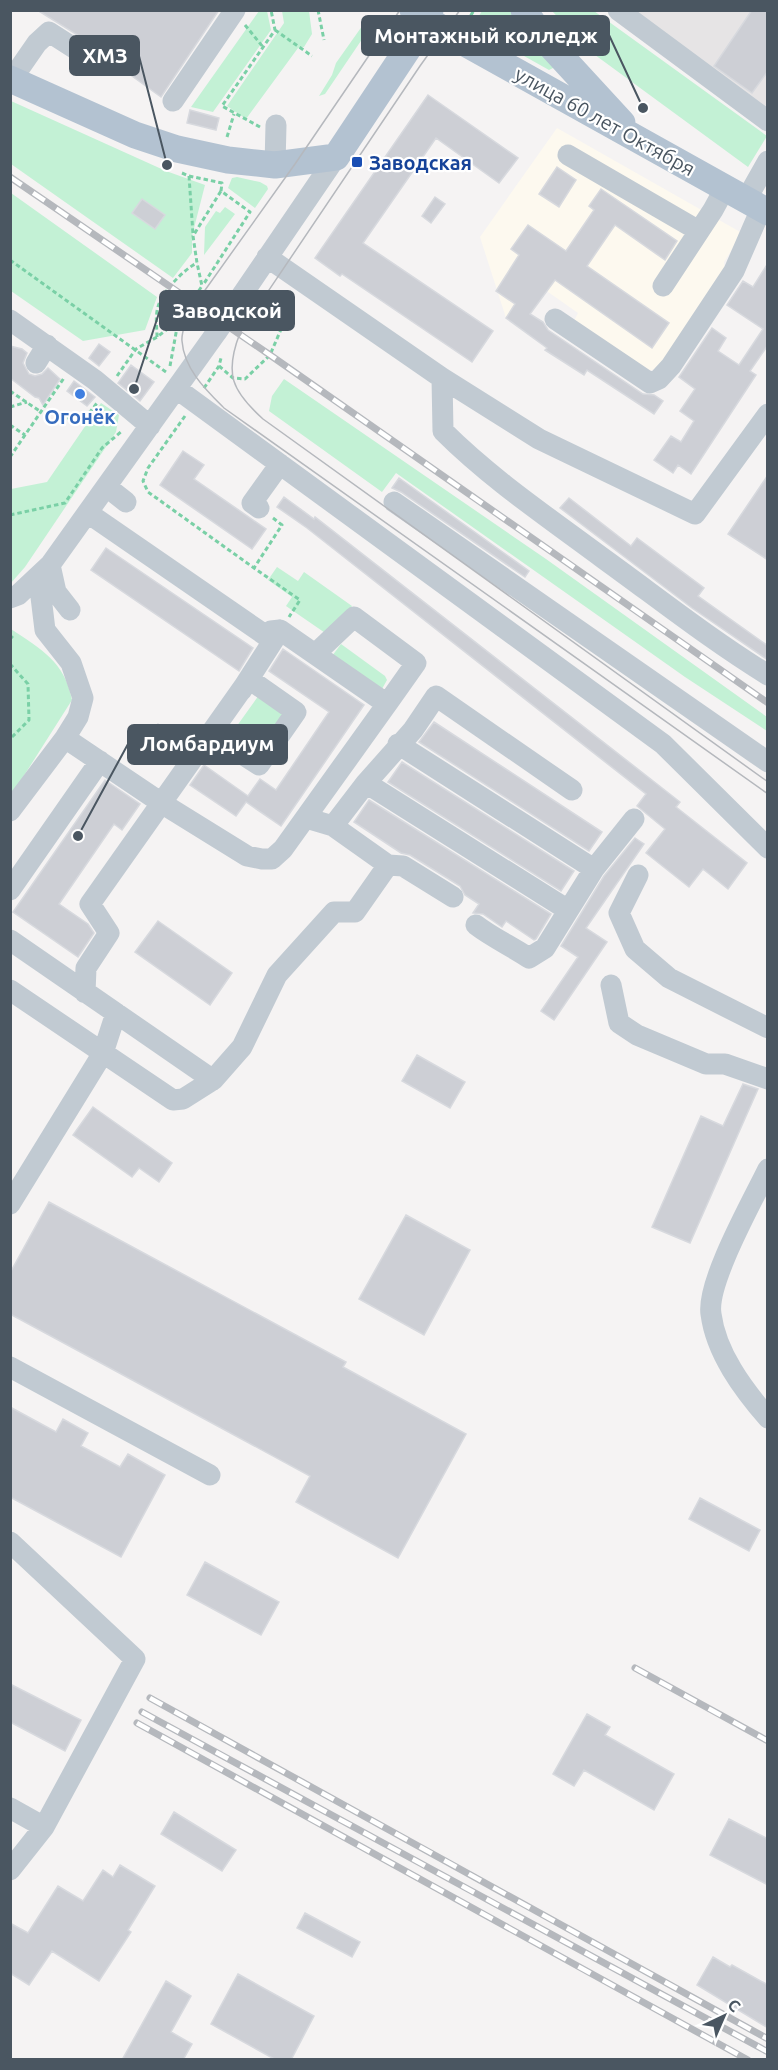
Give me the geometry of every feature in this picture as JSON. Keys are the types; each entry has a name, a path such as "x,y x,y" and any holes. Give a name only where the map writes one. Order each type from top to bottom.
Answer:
{"main road":[{"path":"524,10 540,35 609,107 635,138"},
{"path":"11,79 135,135 165,146 228,160 275,165 336,157 427,13"},
{"name":"улица 60 лет Октября","path":"427,13 635,138 750,202"}],"street":[{"path":"618,10 768,121"},
{"path":"173,101 235,12"},
{"path":"11,79 37,43 50,32 78,50"},
{"path":"269,127 275,165"},
{"path":"568,155 699,231"},
{"path":"10,598 18,595 50,565 107,487 145,422 177,388 336,157"},
{"path":"555,319 650,383 659,379 671,366 734,271 750,202 768,161"},
{"path":"663,286 699,231 750,202"},
{"path":"267,258 442,378 539,439 695,514 768,414"},
{"path":"10,320 74,364 145,422"},
{"path":"36,363 47,345"},
{"path":"442,378 443,431 469,457 730,652 768,675"},
{"path":"177,388 663,744 768,848"},
{"path":"259,508 252,503 280,464"},
{"path":"107,487 126,502"},
{"path":"394,502 768,762"},
{"path":"88,513 233,609 265,635 270,631 280,630 387,704"},
{"path":"50,565 56,592 70,609"},
{"path":"10,811 65,738 78,717 83,698 71,663 45,630 41,597 50,565"},
{"path":"65,738 163,804 247,856 262,860 272,859 283,849 306,818 416,663 354,617 315,654"},
{"path":"85,993 86,968 109,933 90,904 163,804 280,630"},
{"path":"211,734 259,765 296,712 249,679"},
{"path":"333,826 366,783 413,730 436,696 572,790"},
{"path":"399,744 594,869"},
{"path":"10,890 100,761"},
{"path":"366,783 568,910"},
{"path":"306,818 333,826 388,865 404,866 453,897"},
{"path":"476,925 495,939 504,940 529,958 545,948 594,869 634,819"},
{"path":"10,990 173,1100 183,1100 213,1080 242,1047 277,975 334,912 355,912 388,865"},
{"path":"638,875 618,913 635,949 669,978 768,1028"},
{"path":"10,940 213,1080"},
{"path":"611,985 619,1023 637,1035 706,1064 725,1064 768,1079"},
{"path":"10,1204 103,1053 116,1013"},
{"path":"768,1169 716,1277 710,1313 723,1355 768,1418"},
{"path":"10,1367 210,1475"},
{"path":"10,1542 135,1659 44,1827 10,1869"},
{"path":"10,1808 44,1827"}],"path":[{"path":"269,127 234,114 222,106 275,30 272,10"},
{"path":"318,10 324,40"},
{"path":"466,23 474,10"},
{"path":"235,12 263,47"},
{"path":"275,30 312,56"},
{"path":"227,137 234,114"},
{"path":"189,176 196,263 202,286"},
{"path":"193,236 221,191 222,183"},
{"path":"67,417 90,412 136,349 178,321 202,286 250,212 221,191"},
{"path":"10,260 167,373 178,321"},
{"path":"157,337 158,306 187,268 196,263"},
{"path":"251,310 261,294"},
{"path":"219,366 234,378 245,379 270,355 282,327 260,314 257,300"},
{"path":"204,388 219,366 221,357"},
{"path":"10,457 74,364"},
{"path":"10,391 41,412"},
{"path":"10,407 27,402"},
{"path":"10,515 65,503 102,448 145,422"},
{"path":"179,423 148,468 143,481 148,492 300,600 280,630"},
{"path":"10,425 25,435"},
{"path":"254,568 282,525 259,508"},
{"path":"10,664 28,684 29,720 10,739"}],"shaded area":[{"path":"631,11 767,11 767,110"},
{"path":"557,128 742,233 724,262 725,271 667,360 655,369 645,372 574,321 578,313 531,280 506,318 480,237"}],"green space":[{"path":"259,11 267,11 271,30 213,112 191,107"},
{"path":"282,11 309,11 312,34 304,47 298,48 246,119 227,106 284,23"},
{"path":"482,11 516,11 555,67 549,70 472,27"},
{"path":"552,11 594,11 767,136 748,167 591,52"},
{"path":"365,22 371,26 325,94 319,96 332,75 336,63"},
{"path":"11,101 166,171 205,185 192,236 192,253 173,278 11,164"},
{"path":"232,178 260,182 267,186 268,189 255,208 228,188"},
{"path":"11,193 157,297 145,330 83,341 11,291"},
{"path":"225,207 235,214 204,255 205,227 216,211 220,213"},
{"path":"284,379 546,559 767,717 767,731 685,677 396,473 382,492 269,411 272,396"},
{"path":"101,403 119,415 116,432 25,567 11,583 11,489 47,482"},
{"path":"277,567 298,581 304,572 352,606 331,637 286,606 292,597 268,580"},
{"path":"11,629 42,650 58,666 69,687 72,700 11,796"},
{"path":"341,644 385,676 387,680 382,689 332,656"},
{"path":"259,695 285,713 256,756 229,737"}],"building":[{"path":"37,10 219,10 161,97 84,39"},
{"path":"752,10 768,10 768,71 752,93 714,66"},
{"path":"428,95 518,158 499,183 436,138 363,243 493,331 472,362 315,258"},
{"path":"190,110 219,118 216,130 187,123"},
{"path":"557,167 576,180 559,207 539,194"},
{"path":"601,189 677,241 665,260 615,225 587,266 669,323 652,348 555,280 530,314 543,322 548,330 643,394 654,395 663,401 654,414 587,370 584,375 545,350 547,348 506,318 515,304 496,291 519,255 511,249 528,225 566,251 594,210 589,206"},
{"path":"435,197 445,204 431,223 422,216"},
{"path":"142,199 165,215 155,229 132,213"},
{"path":"768,263 768,345 750,371 756,375 691,474 678,465 673,473 654,460 671,436 681,442 694,421 680,411 695,389 679,377 712,328 726,338 718,351 739,365 763,329 727,305 743,281 753,287"},
{"path":"99,344 110,352 99,366 89,358"},
{"path":"10,346 27,353 23,363 29,374 35,376 42,374 48,368 60,379 43,405 39,398 10,378"},
{"path":"131,365 154,382 140,401 118,383"},
{"path":"74,381 95,397 87,406 67,391"},
{"path":"183,451 204,465 194,479 266,529 252,549 160,485"},
{"path":"768,475 768,560 728,534"},
{"path":"399,478 529,571 525,577 392,488"},
{"path":"284,497 314,519 315,517 680,802 676,807 747,863 728,889 703,869 689,887 646,853 665,829 637,806 646,794 307,528 277,507"},
{"path":"569,498 631,546 637,538 704,588 698,596 768,646 768,660 692,608 560,508"},
{"path":"106,548 253,648 239,671 91,570"},
{"path":"283,649 364,705 281,826 246,802 236,816 190,785 204,765 248,796 260,779 276,790 329,712 269,671"},
{"path":"434,722 602,832 589,851 419,742"},
{"path":"158,724 180,740 170,754 148,739"},
{"path":"402,762 574,871 561,891 388,782"},
{"path":"105,780 140,804 122,830 114,824 59,904 88,924 94,933 78,957 13,912"},
{"path":"369,800 551,914 536,939 534,940 506,921 502,927 483,914 473,913 479,904 465,895 460,886 410,855 401,853 354,822"},
{"path":"635,838 644,844 586,928 607,942 554,1020 541,1011 578,957 561,946 604,876"},
{"path":"158,921 232,973 210,1005 135,952"},
{"path":"417,1055 465,1082 450,1108 402,1081"},
{"path":"743,1084 758,1089 690,1243 652,1227 701,1116 723,1126"},
{"path":"93,1107 172,1163 159,1182 139,1168 132,1177 73,1135"},
{"path":"49,1202 346,1362 343,1367 466,1434 398,1558 296,1502 310,1476 10,1314 10,1273"},
{"path":"406,1215 470,1250 424,1335 359,1299"},
{"path":"10,1407 56,1432 63,1419 88,1433 81,1446 120,1467 128,1454 165,1475 121,1557 10,1497"},
{"path":"700,1498 760,1530 749,1551 689,1519"},
{"path":"205,1562 279,1602 261,1635 187,1595"},
{"path":"10,1684 81,1720 65,1751 10,1722"},
{"path":"587,1714 610,1727 605,1735 674,1774 654,1810 584,1770 574,1786 553,1774"},
{"path":"174,1812 236,1850 222,1871 161,1834"},
{"path":"729,1819 768,1839 768,1885 710,1855"},
{"path":"120,1865 155,1886 128,1930 131,1932 99,1981 52,1951 29,1985 10,1973 10,1923 28,1933 58,1886 83,1901 103,1870 113,1877"},
{"path":"305,1913 360,1942 352,1957 297,1928"},
{"path":"713,1957 768,1985 768,2028 697,1985"},
{"path":"238,1974 314,2016 291,2060 276,2060 211,2024"},
{"path":"166,1981 191,1996 171,2032 192,2044 183,2060 122,2060"}],"tram line":[{"path":"400,10 295,164 188,314 182,338 191,370 224,408 768,794"},
{"path":"460,10 240,333 232,360 234,381 244,400 263,419 768,782"}],"railway":[{"path":"10,177 270,355 768,703"},
{"path":"635,1668 768,1741"},
{"path":"150,1698 768,2039"},
{"path":"142,1712 768,2052"},
{"path":"137,1723 748,2060"}],"place":[{"name":"Монтажный колледж","path":"643,108"},
{"name":"Заводская","path":"357,162"},
{"name":"ХМЗ","path":"167,165"},
{"name":"Заводской","path":"134,389"},
{"name":"Огонёк","path":"80,394"},
{"name":"Ломбардиум","path":"78,836"}]}
